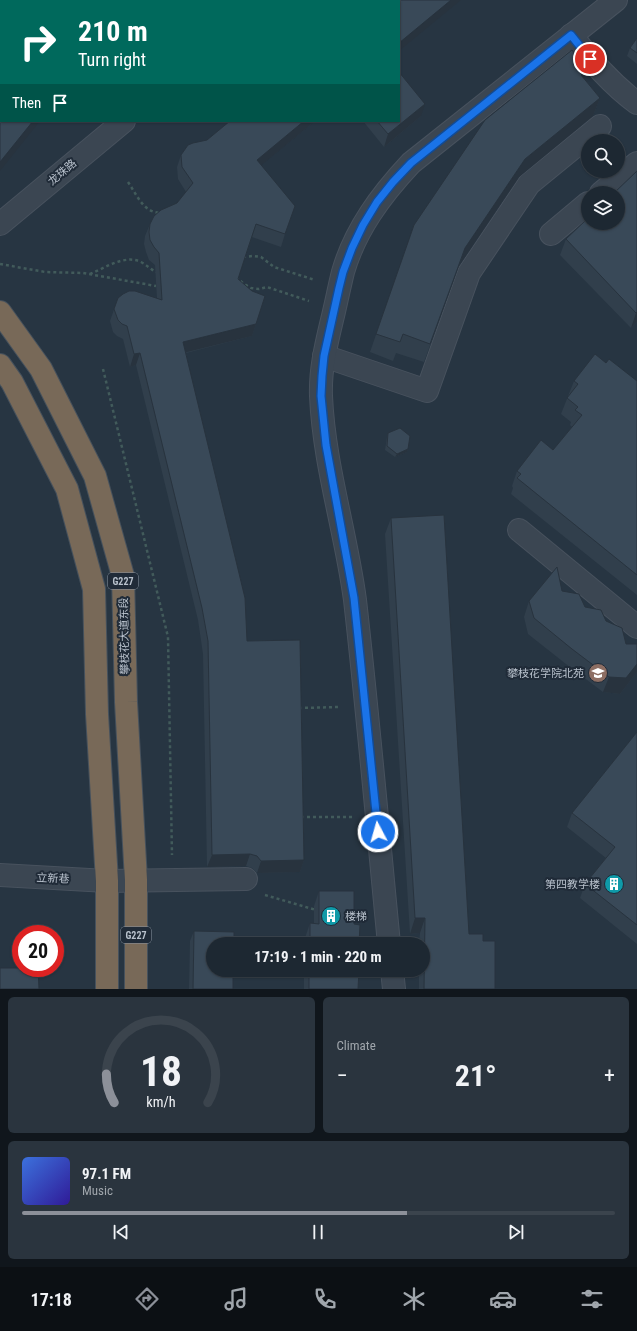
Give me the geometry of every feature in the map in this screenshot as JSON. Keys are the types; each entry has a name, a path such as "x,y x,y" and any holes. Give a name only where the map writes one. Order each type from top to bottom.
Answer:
{"highway":[{"name":"攀枝花大道东段","path":"0,312 41,369 95,476 123,576 126,702 136,880 136,989"},
{"name":"G227","path":"0,365 12,382 67,489 94,589 97,714 107,881 107,989"}],"street":[{"path":"388,937 354,598 326,438 321,396 324,356 339,288 352,248 363,225 377,202 411,163 616,0"},
{"path":"571,35 590,59 611,81 637,103"},
{"name":"龙珠路","path":"0,224 123,122"},
{"path":"324,356 427,391 469,273 529,184 600,126"},
{"path":"610,186 637,164"},
{"path":"551,234 581,209"},
{"path":"519,530 637,627"},
{"name":"立新巷","path":"0,874 107,881 246,879"},
{"path":"386,977 394,989"}],"path":[{"path":"128,182 142,204 148,209 164,213"},
{"path":"239,257 261,257 274,266 339,288"},
{"path":"90,274 124,260 132,259 140,261 152,270 161,274"},
{"path":"0,264 44,272 90,274 156,286"},
{"path":"234,275 251,288 268,288 334,309"},
{"path":"297,708 339,707"},
{"path":"299,817 342,817"},
{"path":"314,910 321,910"}],"building":[{"path":"400,0 451,0 400,42"},
{"path":"637,38 637,53 630,48"},
{"path":"572,50 587,70 581,75 600,98 525,159 465,248 430,344 403,334 400,342 376,334 414,225 485,120"},
{"path":"400,73 425,104 388,134 378,122 400,122"},
{"path":"0,122 32,122 0,162"},
{"path":"229,122 303,122 257,160 295,206 285,234 256,224 249,245 238,279 252,291 265,296 256,324 183,342 245,598 247,641 300,640 304,860 261,861 257,856 250,854 212,855 208,641 202,608 140,353 134,354 127,326 118,320 114,309 118,298 129,291 135,291 162,300 159,253 150,240 150,224 154,216 161,210 177,203 193,183 182,167 181,155 188,145 207,140"},
{"path":"637,171 636,313 566,239 581,225 581,230 625,230 625,186 621,186"},
{"path":"595,354 606,363 609,359 637,381 637,575 517,478 521,474 517,471 541,440 553,450 582,415 575,410 578,407 567,398 578,384 574,381"},
{"path":"400,428 410,436 408,449 397,454 387,446 388,433"},
{"path":"444,515 469,934 483,934 483,941 495,941 495,989 424,989 424,977 430,977 430,937 425,937 425,918 415,918 391,518"},
{"path":"557,567 562,591 579,594 585,607 601,610 606,621 622,628 626,644 637,644 637,664 626,678 609,677 534,618 529,601"},
{"path":"637,732 637,925 585,884 615,847 572,813"},
{"path":"319,891 354,891 354,924 360,925 359,937 310,937 310,923 319,924"},
{"path":"194,931 234,932 234,937 206,937 206,977 233,977 233,989 193,989"},
{"path":"0,968 12,968 12,977 38,977 39,989 0,989"},
{"path":"309,977 359,977 358,989 309,989"}],"place":[{"name":"攀枝花学院北苑","path":"598,673"},
{"name":"第四教学楼","path":"614,884"},
{"name":"楼梯","path":"331,916"}],"route":[{"path":"378,832 354,598 326,445 321,396 324,356 343,272 363,225 377,202 411,163 571,35 590,59"}]}
